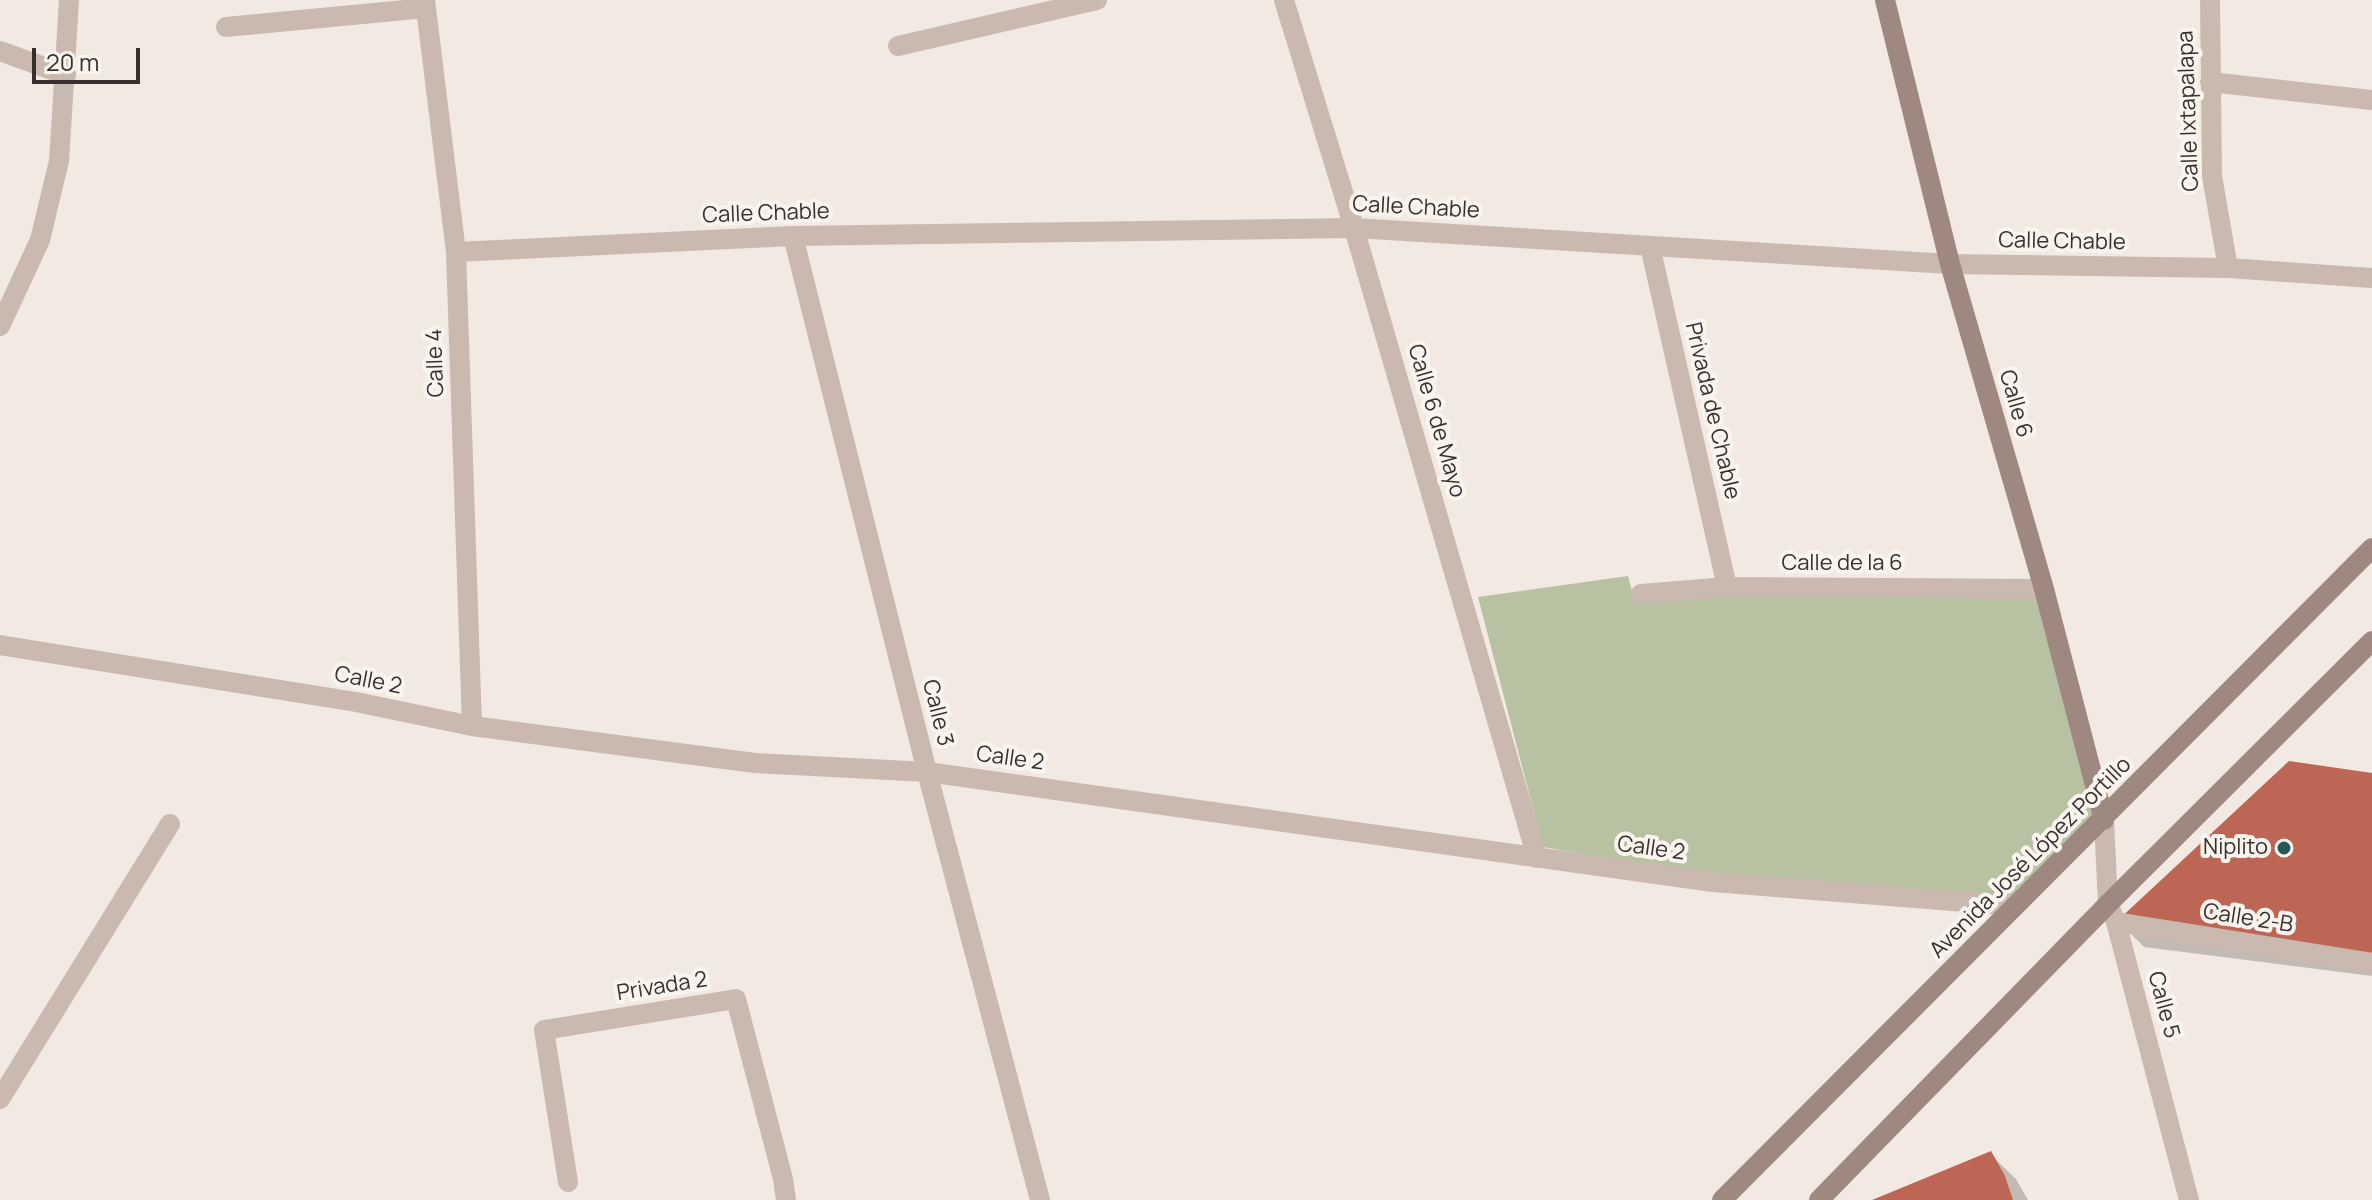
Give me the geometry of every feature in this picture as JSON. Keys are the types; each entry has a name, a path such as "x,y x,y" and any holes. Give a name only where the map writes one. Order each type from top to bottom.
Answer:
{"main road":[{"name":"Calle 6","path":"1885,0 1950,264 2044,589 2104,820"},
{"name":"Avenida José López Portillo","path":"1722,1200 2372,548"},
{"path":"1819,1200 2112,913 2372,641"}],"street":[{"path":"0,326 40,240 59,161 69,0"},
{"path":"898,46 1097,0"},
{"name":"Calle 6 de Mayo","path":"1284,0 1354,228 1537,858"},
{"name":"Calle Ixtapalapa","path":"2210,0 2212,176 2228,268"},
{"path":"226,27 425,4"},
{"name":"Calle 4","path":"425,4 456,252 472,726"},
{"path":"0,51 66,75"},
{"path":"2210,82 2372,100"},
{"name":"Calle Chable","path":"456,252 793,236 1354,228 1950,264 2228,268 2372,278"},
{"name":"Calle 3","path":"793,236 927,772 1040,1200"},
{"name":"Privada de Chable","path":"1650,246 1727,587"},
{"name":"Calle de la 6","path":"1641,594 1727,587 2044,589"},
{"name":"Calle 2","path":"0,645 356,702 472,726 755,763 927,772 1713,882 2015,906"},
{"name":"Calle 5","path":"2104,820 2112,913 2189,1200"},
{"path":"0,1099 170,824"},
{"name":"Calle 2-B","path":"2112,913 2372,963"},
{"name":"Privada 2","path":"568,1182 544,1030 736,999 786,1200"}],"green space":[{"path":"1628,576 1632,591 2040,591 2102,818 2015,906 1713,877 1543,847 1478,597"}],"building":[{"name":"Niplito","path":"2289,761 2372,773 2372,955 2116,922"},
{"path":"1991,1151 2005,1176 2013,1200 1872,1200"}],"place":[{"name":"Niplito","path":"2284,848"}]}
